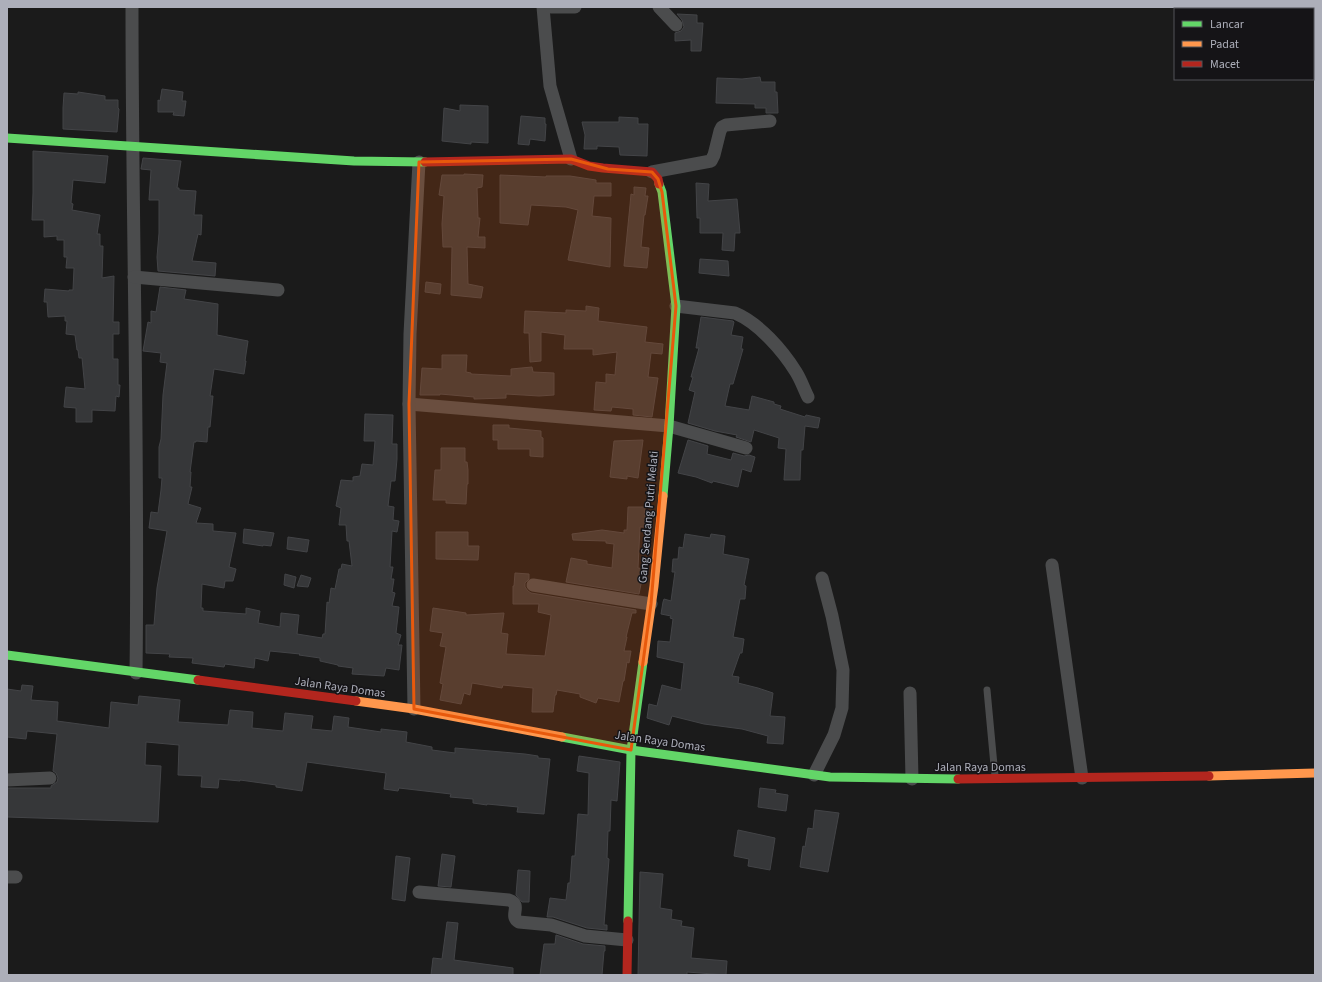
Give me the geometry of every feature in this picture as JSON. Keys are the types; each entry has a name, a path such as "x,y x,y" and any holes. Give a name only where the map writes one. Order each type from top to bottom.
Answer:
{"main road":[{"path":"7,138 354,161 419,162 571,159 589,166 652,172"},
{"name":"Gang Sendang Putri Melati","path":"627,975 631,750 659,534 676,306 662,192 658,179 652,172"},
{"name":"Jalan Raya Domas","path":"7,655 414,709 631,750 830,777 995,779 1315,773"}],"street":[{"path":"132,7 136,673"},
{"path":"543,7 550,86 571,159"},
{"path":"551,7 575,7"},
{"path":"659,7 676,25"},
{"path":"652,172 711,161 720,131 726,125 770,121"},
{"path":"414,709 409,404 410,334 419,162"},
{"path":"134,277 278,290"},
{"path":"676,306 735,313 743,316 776,345 797,373 808,397"},
{"path":"409,404 668,426 746,448"},
{"path":"1052,565 1082,778"},
{"path":"814,775 834,735 842,708 843,670 832,616 822,578"},
{"path":"533,585 651,604"},
{"path":"910,693 912,779"},
{"path":"7,780 50,778"},
{"path":"419,892 509,900 514,902 516,905 514,916 519,922 551,926 585,936 628,940"}],"lane":[{"path":"987,690 995,779"}],"highlighted area":[{"path":"571,159 608,169 652,172 658,179 662,192 676,306 651,604 631,750 414,709 409,404 419,162"}],"building":[{"path":"677,14 697,15 697,23 703,23 701,51 691,51 691,40 675,41 675,33 681,31 684,27 682,20"},
{"path":"760,77 761,82 775,82 778,113 766,113 766,108 755,108 755,104 716,103 717,78 742,79"},
{"path":"162,89 183,92 182,101 186,101 184,116 173,115 174,112 158,112 158,100 160,101"},
{"path":"78,92 105,96 105,100 118,100 119,109 117,132 63,129 64,93 78,94"},
{"path":"460,105 488,106 488,143 471,142 471,144 442,141 444,108 460,111"},
{"path":"521,116 545,118 545,141 530,139 529,145 518,144"},
{"path":"619,117 638,118 638,124 648,124 647,156 620,155 619,147 597,146 597,149 584,149 585,135 582,122 619,122"},
{"path":"33,151 108,156 105,183 73,180 71,203 73,204 72,210 100,215 97,234 100,234 100,246 103,246 102,278 114,276 113,322 119,322 119,334 113,334 113,359 118,359 118,385 120,385 119,397 116,396 115,411 92,410 92,422 76,422 76,408 64,407 66,387 85,389 82,358 79,358 75,335 66,334 67,321 65,321 65,316 48,317 47,302 44,302 45,289 73,290 74,268 66,268 67,257 64,257 64,240 57,240 57,236 44,237 44,220 32,220"},
{"path":"143,158 181,161 177,188 179,188 179,190 196,191 194,215 202,215 201,235 198,234 192,261 216,263 215,276 158,271 159,200 149,200 151,170 141,169"},
{"path":"442,175 483,175 482,187 477,188 478,218 480,218 478,237 485,237 485,248 467,247 468,284 483,287 481,298 451,295 452,247 443,247 442,224 444,196 439,195"},
{"path":"500,175 546,177 570,176 596,180 596,183 611,183 611,196 594,196 592,216 611,218 610,267 568,260 578,210 566,207 531,205 528,225 500,223"},
{"path":"696,183 709,184 708,201 737,199 740,233 735,233 734,251 722,250 723,233 700,233 700,218 697,218"},
{"path":"634,187 646,188 645,196 648,196 644,215 641,247 649,248 647,268 624,266 631,194 634,195"},
{"path":"700,259 728,261 729,276 699,273"},
{"path":"426,282 441,284 440,294 425,292"},
{"path":"160,287 186,290 184,299 218,304 217,335 248,341 244,374 214,369 210,396 213,396 207,442 194,442 190,472 190,487 192,487 188,504 201,508 196,523 213,524 213,531 236,533 229,567 236,569 233,581 225,581 224,588 202,584 201,608 203,608 203,611 246,614 246,608 260,611 258,623 280,627 281,613 299,615 297,634 322,638 323,634 325,634 327,602 329,603 331,588 335,589 339,569 341,569 342,564 352,566 349,541 347,541 346,525 339,525 341,508 336,506 341,480 353,481 353,477 360,476 362,464 373,465 375,441 364,441 365,414 393,415 392,444 397,444 397,459 395,481 391,481 388,506 394,507 393,520 399,521 397,532 392,531 390,567 393,567 391,579 394,579 392,592 395,593 392,606 399,607 396,633 401,635 398,645 402,645 399,670 386,668 384,676 352,674 353,668 320,661 320,658 270,651 268,661 255,658 254,668 225,664 224,667 192,663 193,658 169,657 170,654 146,653 146,625 154,625 157,588 167,531 149,528 151,512 158,513 161,490 162,478 159,478 159,447 161,439 163,395 167,363 160,362 161,353 143,351 148,322 151,323 151,311 156,312"},
{"path":"586,306 599,308 598,321 647,327 645,342 663,344 662,354 651,353 648,377 658,378 652,417 633,415 633,409 612,407 611,411 594,410 596,382 606,383 606,374 615,375 617,352 593,355 593,349 564,349 565,335 541,332 541,361 530,362 529,333 524,333 525,311 566,313 566,310 586,311"},
{"path":"701,317 733,321 731,335 743,337 741,349 743,349 733,384 730,384 725,406 749,410 752,396 774,402 774,404 781,406 780,409 805,417 806,415 820,418 818,428 805,426 803,450 801,450 800,480 784,480 786,449 778,448 779,438 754,430 751,442 736,437 737,435 715,431 688,423 695,392 689,390 699,348 696,348"},
{"path":"442,355 467,355 466,372 471,374 511,376 511,369 532,367 533,372 554,373 554,395 539,396 506,394 506,398 474,399 474,397 440,394 420,395 422,368 442,369"},
{"path":"493,425 509,425 509,428 541,431 541,437 543,438 543,457 530,456 530,449 498,449 498,440 493,440"},
{"path":"643,440 638,478 627,476 627,479 610,477 614,441"},
{"path":"688,440 708,446 707,454 731,460 733,453 755,457 751,472 742,469 738,487 713,481 712,483 696,477 678,473"},
{"path":"441,448 465,448 465,462 467,462 468,470 466,504 446,503 446,500 433,500 435,470 441,470"},
{"path":"628,507 645,507 645,527 640,527 638,568 644,569 639,594 566,582 571,558 587,561 587,564 612,568 614,544 606,543 606,541 573,540 572,534 602,530 624,533 624,530 627,530"},
{"path":"244,529 274,533 271,546 243,543"},
{"path":"436,532 468,532 468,546 479,546 478,560 436,559"},
{"path":"685,534 710,538 711,534 725,536 723,554 749,559 744,585 746,586 745,599 740,599 733,637 744,639 742,653 740,653 732,676 739,677 738,683 773,693 770,716 785,717 783,744 767,743 768,736 742,729 704,724 672,716 669,725 647,718 649,704 657,706 662,685 681,690 684,663 657,657 658,641 670,642 673,619 670,618 671,616 661,614 664,599 671,601 675,572 672,572 673,559 678,559 679,547 683,548"},
{"path":"288,537 309,540 307,552 287,549"},
{"path":"515,573 529,574 529,579 525,583 525,587 531,593 636,610 636,613 632,613 626,637 624,651 631,651 629,663 627,662 619,702 598,698 596,703 580,697 580,694 557,690 553,712 532,712 533,688 503,685 502,688 472,683 470,695 464,693 461,704 440,700 443,684 440,683 446,647 440,646 443,633 430,631 433,608 466,613 466,615 504,613 501,633 508,634 506,654 545,656 551,615 538,612 539,604 513,604"},
{"path":"285,574 296,577 294,588 284,585"},
{"path":"301,575 311,578 308,587 297,586"},
{"path":"22,685 33,686 31,700 58,702 57,721 109,728 111,702 138,705 139,696 180,700 178,722 228,725 230,710 253,712 252,728 283,731 285,713 313,716 311,729 332,731 334,716 349,718 348,727 381,732 381,729 407,732 406,742 432,747 432,750 455,753 455,748 538,756 538,758 550,759 544,814 517,812 518,807 473,803 473,799 450,797 451,794 399,788 398,791 384,789 386,773 307,762 302,791 276,787 276,785 240,780 219,779 218,788 201,787 202,776 178,775 179,745 146,742 145,765 161,766 158,822 7,817 7,788 51,788 51,786 57,782 58,778 56,773 53,771 57,734 27,731 26,739 7,737 7,689 21,691"},
{"path":"579,756 620,762 617,801 611,800 610,831 608,831 607,858 609,859 604,925 607,925 607,930 587,928 553,917 547,917 550,898 566,900 568,883 570,883 572,856 575,856 578,814 588,815 589,773 577,771"},
{"path":"760,788 776,790 775,793 788,795 786,811 758,807"},
{"path":"815,810 839,813 828,872 800,867 803,846 805,847 808,828 813,829"},
{"path":"738,830 775,838 770,870 748,866 749,859 734,856"},
{"path":"442,854 455,856 451,887 438,886"},
{"path":"396,856 410,858 405,901 392,899"},
{"path":"518,870 530,871 529,902 522,902 516,895"},
{"path":"640,872 663,874 660,908 672,910 671,919 682,921 681,926 694,928 691,958 727,961 726,975 687,972 687,975 638,975"},
{"path":"447,922 458,923 454,960 513,968 513,975 431,975 433,958 442,959"},
{"path":"556,935 583,944 605,946 602,975 540,975 544,944 555,944"}],"traffic: fast":[{"path":"7,138 354,161 425,162"},
{"path":"659,184 662,192 676,306 669,426 663,496"},
{"path":"7,655 198,680"},
{"path":"628,921 631,750 643,662"},
{"path":"562,737 631,750 830,777 958,779"}],"traffic: slow":[{"path":"643,662 654,586 663,496"},
{"path":"356,701 414,709 562,737"},
{"path":"1209,776 1315,773"}],"traffic: jam":[{"path":"425,162 571,159 589,166 652,172 658,179 659,184"},
{"path":"198,680 356,701"},
{"path":"958,779 1209,776"},
{"path":"627,975 628,921"}]}
